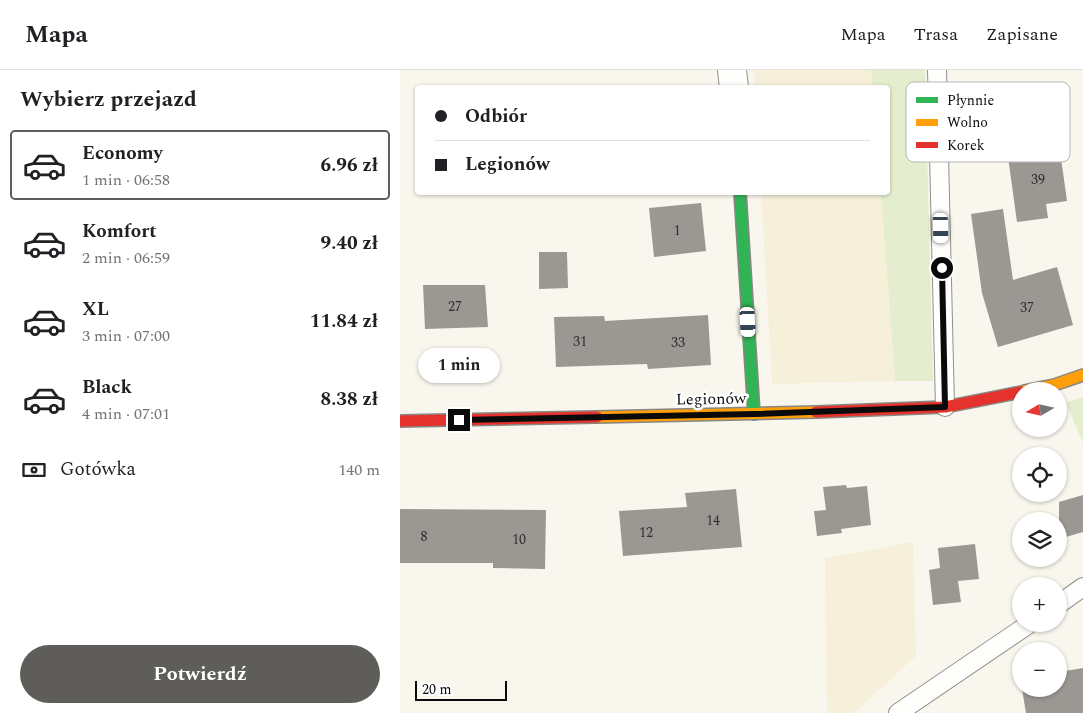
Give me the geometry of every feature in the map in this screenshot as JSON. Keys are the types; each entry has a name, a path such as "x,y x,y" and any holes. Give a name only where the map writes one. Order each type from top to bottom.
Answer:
{"street":[{"path":"732,70 734,85"},
{"path":"740,195 754,414"},
{"name":"Legionów","path":"1063,382 1083,375"},
{"name":"Legionów","path":"400,421 754,414 945,407 1012,394"}],"lane":[{"path":"939,162 945,407"},
{"path":"1067,599 1083,588"},
{"path":"898,713 1017,632"}],"shaded area":[{"path":"754,70 871,70 873,85 755,85"},
{"path":"761,195 881,195 895,381 772,384"},
{"path":"913,542 916,656 854,713 827,713 825,558"}],"green space":[{"path":"871,70 925,70 925,82 906,82 906,162 927,162 933,381 895,381 881,195 890,195 890,85 873,85"},
{"path":"1083,397 1083,443 1068,408 1068,402"}],"building":[{"path":"1009,162 1062,162 1067,201 1046,204 1048,218 1017,222"},
{"path":"701,203 706,251 654,257 649,208"},
{"path":"1003,209 1013,280 1057,267 1073,325 998,347 982,293 971,214"},
{"path":"539,252 567,252 568,288 539,289"},
{"path":"423,285 485,285 488,327 425,329"},
{"path":"708,315 711,365 648,369 647,364 556,367 554,317 604,316 605,321"},
{"path":"846,485 847,488 867,486 871,525 841,529 842,533 817,536 814,511 826,510 823,487"},
{"path":"736,489 742,547 623,556 619,511 687,507 685,493"},
{"path":"1083,495 1083,532 1067,537 1067,512 1059,512 1059,502 1067,502 1067,500"},
{"path":"400,509 546,510 545,569 493,568 493,563 400,563"},
{"path":"975,544 979,579 958,581 961,602 933,605 929,570 940,568 938,548"},
{"path":"1083,668 1083,713 1026,713 1023,697 1067,697 1067,671"}],"traffic: fast":[{"path":"740,195 754,414"}],"traffic: slow":[{"path":"1063,382 1083,375"},
{"path":"597,417 816,412"}],"traffic: jam":[{"path":"816,412 945,407 1012,394"},
{"path":"400,421 597,417"}],"route":[{"path":"459,420 754,414 945,407 942,268"}]}
